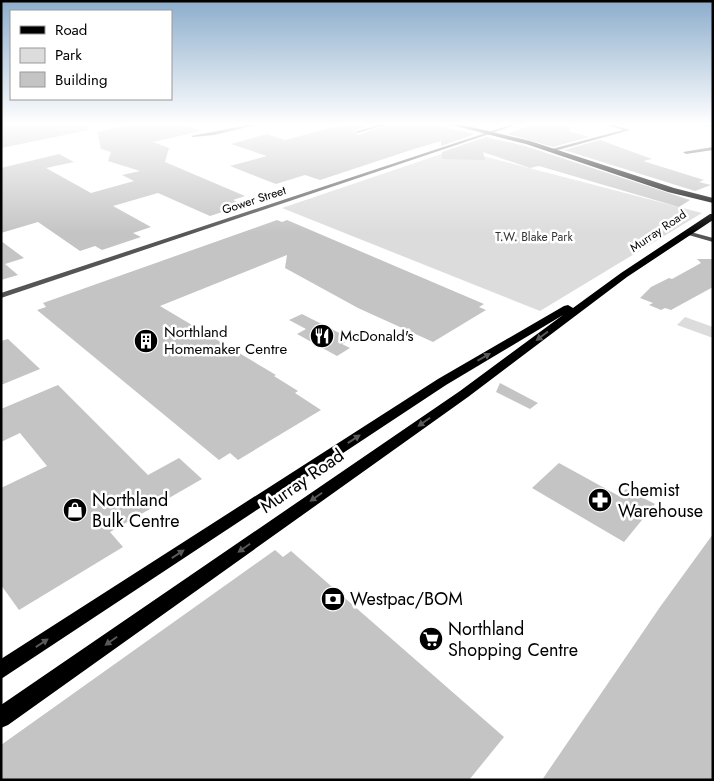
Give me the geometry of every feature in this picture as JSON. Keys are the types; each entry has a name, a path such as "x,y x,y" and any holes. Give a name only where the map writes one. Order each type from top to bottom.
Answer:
{"highway":[{"path":"592,161 713,201"},
{"path":"648,180 713,196"}],"main road":[{"name":"Murray Road","path":"1,718 464,394 624,275 713,216"},
{"name":"Murray Road","path":"1,670 442,382 624,275"},
{"path":"442,382 464,394"}],"street":[{"name":"Gower Street","path":"1,296 403,161"},
{"path":"687,233 713,240"}],"green space":[{"name":"T.W. Blake Park","path":"419,161 504,161 702,213 540,311 282,208"},
{"path":"685,317 713,327 713,338 677,325"}],"building":[{"path":"28,161 73,161 46,168 91,193 134,181 122,175 140,171 109,161 165,161 245,196 233,200 244,205 210,216 158,193 113,206 151,227 133,233 141,237 102,250 95,246 80,251 38,222 1,233 1,168"},
{"path":"247,161 376,161 320,180 305,175 276,184 230,166"},
{"path":"511,161 572,161 690,200 679,207 539,166 530,168"},
{"path":"601,161 644,161 704,180 699,182 711,185 695,191"},
{"name":"Northland Homemaker Centre","path":"277,220 282,222 287,220 484,304 479,307 486,310 433,342 358,308 285,268 287,255 160,306 276,375 274,376 298,391 295,393 321,410 238,460 230,453 219,460 37,310 46,307 43,303"},
{"path":"1,241 24,258 5,264 18,275 1,280"},
{"path":"697,259 713,259 713,287 671,310 665,308 661,310 649,305 653,303 640,298 651,287 669,278 672,279 701,263"},
{"path":"302,314 351,339 342,344 350,348 337,356 297,334 306,329 289,320"},
{"path":"8,339 40,369 1,385 1,341"},
{"path":"500,383 538,403 530,409 496,392"},
{"name":"Northland Bulk Centre","path":"58,385 148,475 179,458 202,479 110,532 123,547 19,610 1,585 1,488 47,466 20,433 1,442 1,409"},
{"name":"Chemist Warehouse","path":"559,463 619,496 626,489 655,504 624,542 532,488"},
{"name":"Northland Shopping Centre","path":"713,534 713,780 542,780 660,607"},
{"path":"275,550 283,557 291,551 504,737 469,780 1,780 1,745"}],"place":[{"name":"McDonald's","path":"322,336"},
{"name":"Northland Homemaker Centre","path":"146,341"},
{"name":"Chemist Warehouse","path":"600,500"},
{"name":"Northland Bulk Centre","path":"75,510"},
{"name":"Westpac/BOM","path":"333,599"},
{"name":"Northland Shopping Centre","path":"431,639"}]}
